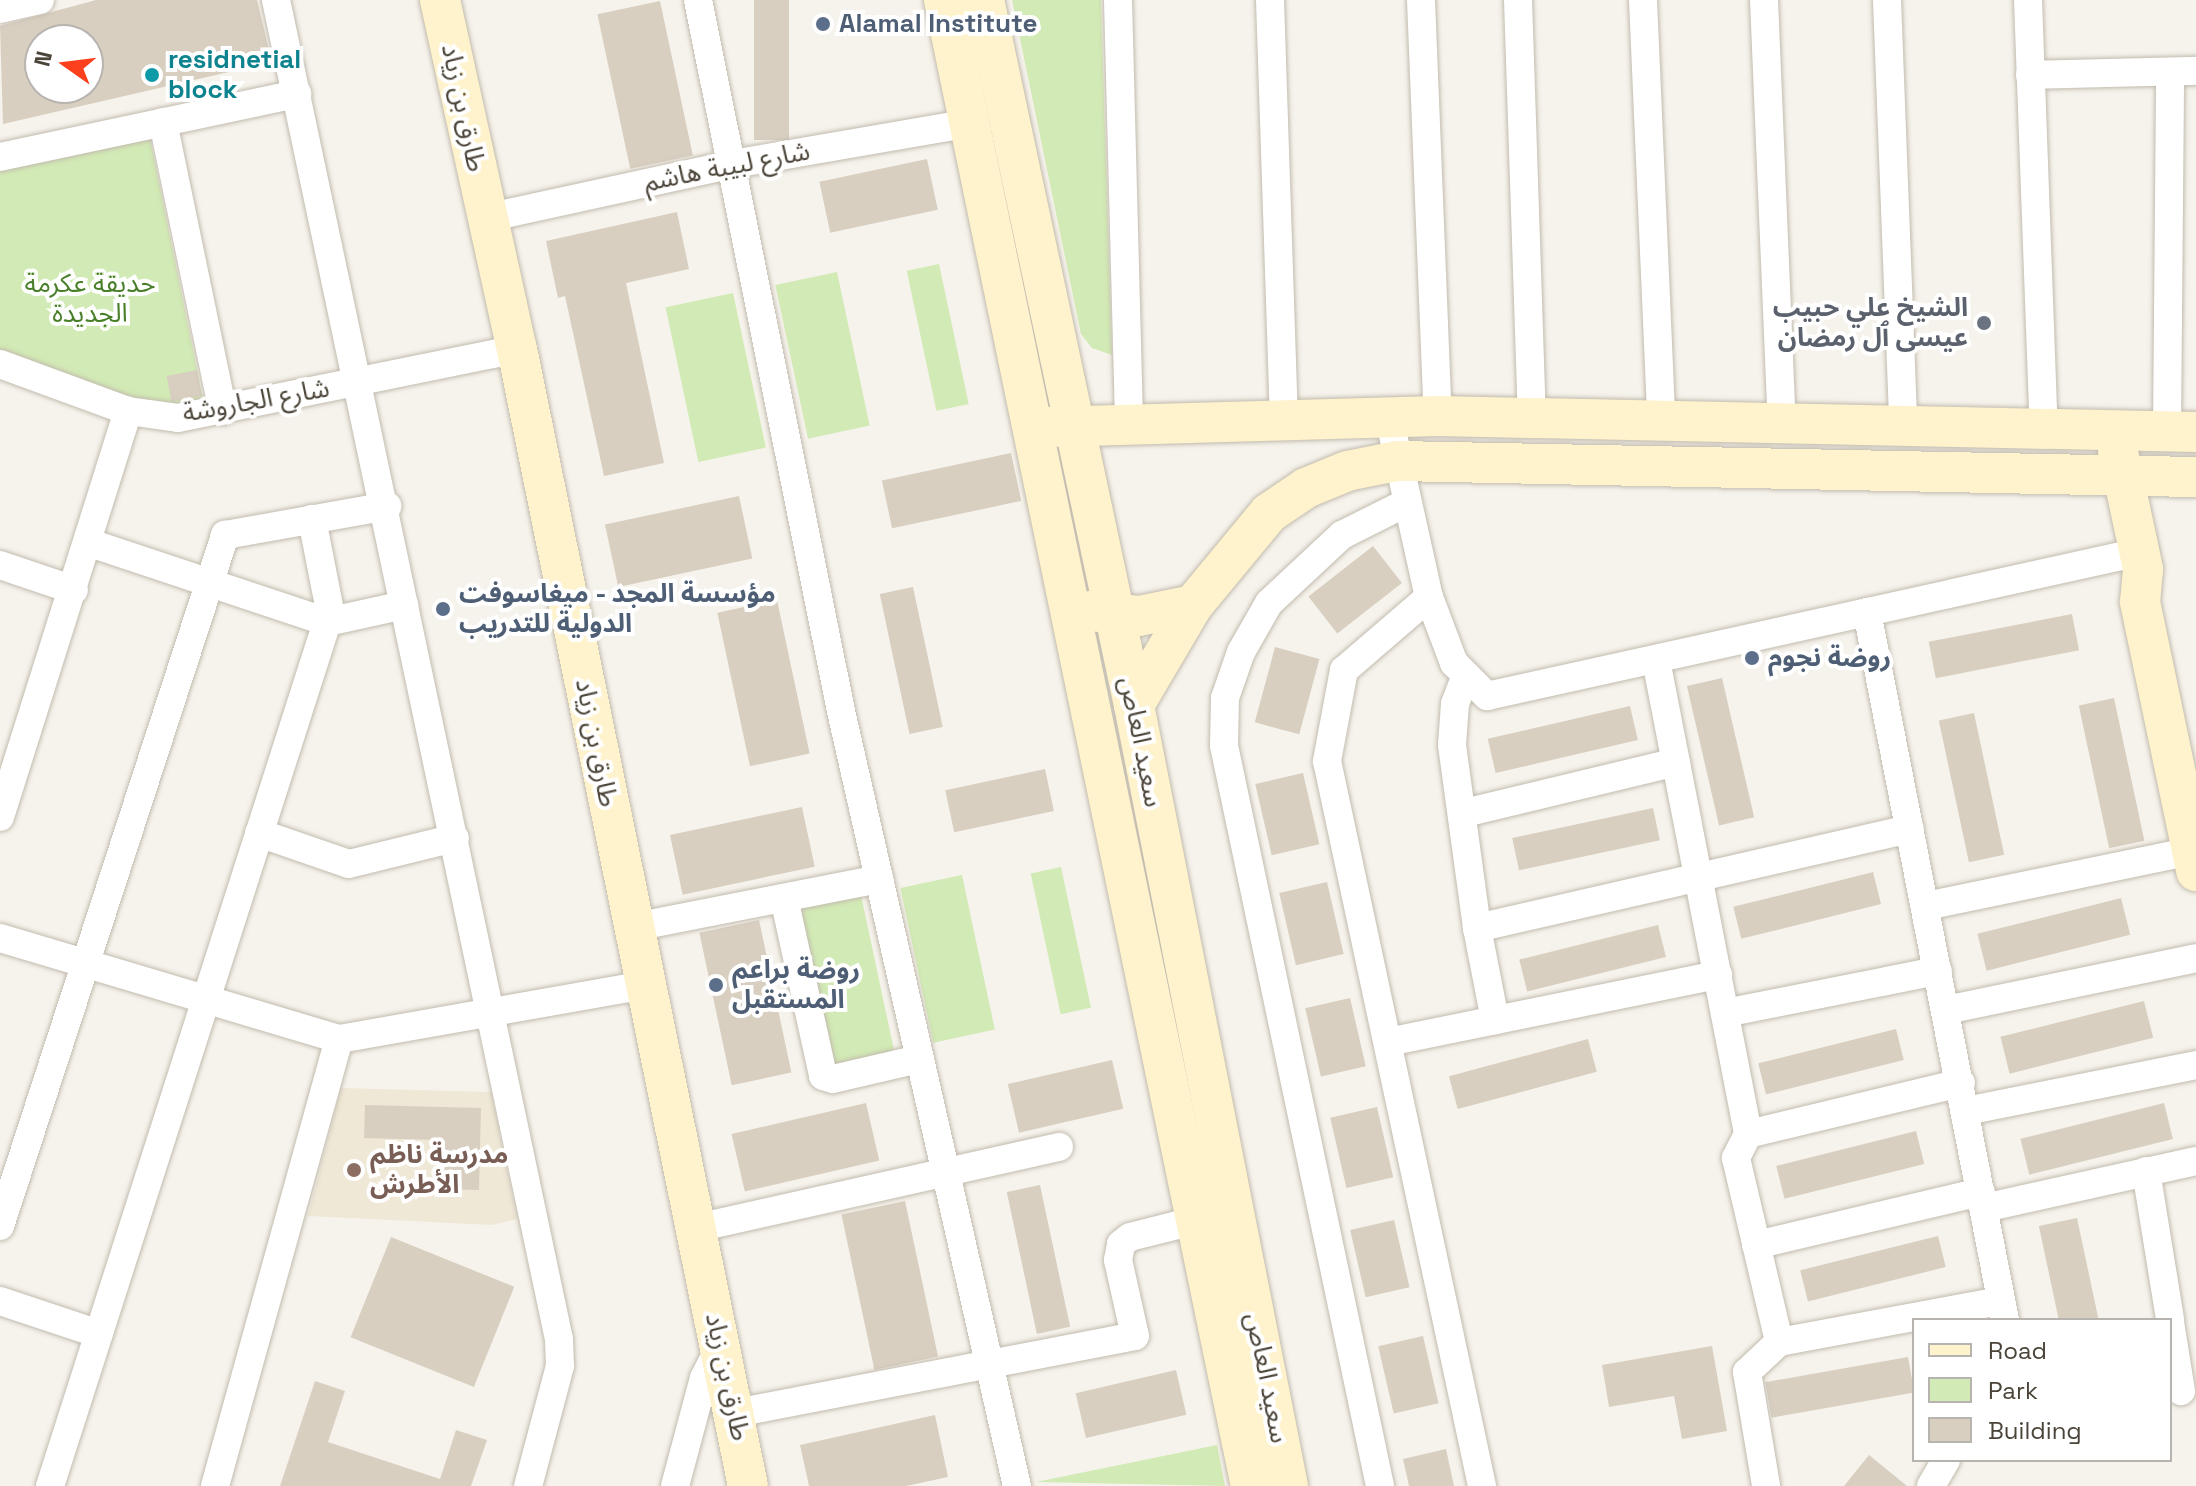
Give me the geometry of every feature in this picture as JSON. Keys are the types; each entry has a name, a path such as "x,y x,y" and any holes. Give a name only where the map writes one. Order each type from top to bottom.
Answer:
{"main road":[{"name":"طارق بن زياد","path":"440,0 517,349 748,1486"},
{"path":"944,0 970,123 1054,427 1071,605 1251,1486"},
{"name":"سعيد العاص","path":"984,0 1054,427 1114,615 1134,705 1288,1486"},
{"path":"1054,427 1438,416 2182,431"},
{"path":"2113,431 2141,560 2140,602 2194,861"},
{"path":"1134,705 1193,605 1269,513 1320,483 1397,461 2196,477"},
{"path":"2141,560 2165,598 2196,733"},
{"path":"1071,605 1114,615 1164,614 1193,605"}],"street":[{"path":"0,9 40,0"},
{"path":"276,0 387,506 404,605 559,1339 560,1366 528,1486"},
{"path":"698,0 879,879 1017,1486"},
{"path":"1118,0 1129,423"},
{"path":"1270,0 1284,420"},
{"path":"1421,0 1438,416"},
{"path":"1518,0 1532,417"},
{"path":"1643,0 1661,419"},
{"path":"1764,0 1782,423"},
{"path":"1887,0 1903,426"},
{"path":"2028,0 2044,430"},
{"path":"2030,75 2183,72 2182,431"},
{"path":"0,157 297,94"},
{"path":"163,122 223,411"},
{"name":"شارع لبيبة هاشم","path":"486,218 733,164 970,123"},
{"name":"شارع الجاروشة","path":"0,364 128,411 178,418 517,349"},
{"path":"0,817 90,543 128,411"},
{"path":"1389,417 1429,597 1454,663 1487,696 1867,612 2141,560"},
{"path":"1380,1486 1224,746 1225,698 1241,652 1269,603 1342,535 1406,503"},
{"path":"0,1226 83,963 225,535 387,506"},
{"path":"50,1486 330,611 312,519"},
{"path":"90,543 327,622 404,605"},
{"path":"0,565 74,590"},
{"path":"1429,597 1344,670 1327,761 1482,1486"},
{"path":"1867,612 2003,1311 1952,1318"},
{"path":"1656,660 1748,1134 1736,1158 1779,1342"},
{"path":"1466,675 1455,704 1452,745 1464,813 1477,928 1495,1020"},
{"path":"1464,813 1676,762"},
{"path":"1477,928 1700,881 1910,829"},
{"path":"259,833 349,864 455,838"},
{"path":"1926,906 2194,861"},
{"path":"634,927 879,879"},
{"path":"784,898 823,1076 833,1079 919,1059"},
{"path":"0,938 339,1039 646,985"},
{"path":"1946,1010 2196,958"},
{"path":"1725,1013 1938,971"},
{"path":"1388,1042 1718,975"},
{"path":"215,1486 339,1039"},
{"path":"1966,1111 2196,1065"},
{"path":"1748,1134 1961,1083"},
{"path":"696,1228 944,1170 1059,1147"},
{"path":"1756,1245 2196,1161"},
{"path":"2146,1171 2170,1318"},
{"path":"735,1413 988,1367 1135,1336 1118,1260 1121,1244 1130,1237 1197,1220"},
{"path":"0,1301 99,1334"},
{"path":"1766,1486 1747,1372 1779,1342 1912,1324"},
{"path":"2172,1333 2182,1392"},
{"path":"675,1486 704,1378 721,1344"},
{"path":"1931,1486 1945,1462"}],"shaded area":[{"path":"341,1088 491,1092 517,1219 492,1225 308,1216"}],"green space":[{"path":"1012,0 1101,0 1112,355 1092,348 1081,334"},
{"name":"حديقة عكرمة الجديدة","path":"150,138 205,408 178,418 0,364 0,169"},
{"path":"939,264 969,404 936,411 907,271"},
{"path":"837,272 870,426 808,439 775,285"},
{"path":"733,293 766,448 698,462 666,307"},
{"path":"1061,867 1091,1008 1061,1014 1031,873"},
{"path":"962,875 995,1030 933,1043 900,888"},
{"path":"861,895 895,1054 833,1068 799,908"},
{"path":"1217,1445 1225,1486 1036,1482"}],"building":[{"name":"residnetial block","path":"96,0 257,0 272,62 104,101 104,24 24,24 24,104 90,104 3,124 0,26"},
{"path":"754,0 789,0 789,140 754,140"},
{"path":"660,1 693,156 630,169 597,14"},
{"path":"927,159 938,210 830,233 819,182"},
{"path":"677,212 689,269 626,283 664,463 604,476 565,296 558,298 546,241"},
{"path":"197,370 202,396 172,401 167,376"},
{"path":"1011,453 1021,501 892,528 882,480"},
{"path":"739,496 752,559 618,587 605,524"},
{"path":"1373,546 1402,583 1337,634 1308,596"},
{"path":"913,587 943,727 909,734 880,594"},
{"path":"777,600 810,754 750,766 717,613"},
{"path":"2072,614 2079,650 1936,678 1929,642"},
{"path":"1275,647 1319,659 1299,734 1255,722"},
{"path":"1722,678 1754,817 1719,825 1687,686"},
{"path":"2114,698 2144,841 2109,848 2079,705"},
{"path":"1630,706 1638,740 1496,773 1488,739"},
{"path":"1974,713 2004,855 1969,862 1939,720"},
{"path":"1045,769 1054,811 954,832 945,790"},
{"path":"1303,773 1319,844 1272,855 1255,784"},
{"path":"802,807 815,867 683,895 670,835"},
{"path":"1653,808 1660,840 1519,870 1512,838"},
{"path":"1873,872 1881,904 1741,939 1733,907"},
{"path":"1327,882 1344,954 1296,965 1279,893"},
{"path":"2121,898 2130,935 1987,971 1977,934"},
{"path":"759,920 791,1073 732,1085 699,933"},
{"path":"1658,925 1666,957 1527,992 1519,960"},
{"path":"1350,998 1366,1066 1321,1077 1305,1008"},
{"path":"2144,1001 2153,1038 2010,1074 2000,1037"},
{"path":"1896,1029 1904,1060 1766,1094 1758,1063"},
{"path":"1588,1039 1597,1072 1458,1109 1449,1076"},
{"path":"1112,1060 1123,1109 1019,1133 1008,1084"},
{"path":"866,1103 879,1160 745,1192 732,1134"},
{"path":"2164,1103 2173,1139 2029,1175 2020,1139"},
{"path":"365,1105 481,1108 479,1190 437,1189 439,1140 364,1138"},
{"path":"1377,1107 1393,1177 1346,1188 1330,1118"},
{"path":"1916,1131 1924,1164 1785,1199 1776,1166"},
{"path":"1040,1185 1070,1327 1037,1334 1007,1192"},
{"path":"905,1201 938,1357 874,1370 841,1215"},
{"path":"2077,1218 2098,1318 2058,1318 2039,1226"},
{"path":"1394,1220 1410,1287 1366,1297 1350,1230"},
{"path":"1938,1236 1946,1267 1808,1301 1800,1270"},
{"path":"391,1237 514,1287 474,1387 351,1337"},
{"path":"1423,1336 1439,1403 1394,1414 1378,1346"},
{"path":"1712,1346 1727,1431 1682,1439 1674,1396 1609,1407 1602,1365"},
{"path":"1908,1357 1912,1393 1771,1418 1765,1382"},
{"path":"1176,1370 1186,1415 1086,1438 1076,1393"},
{"path":"315,1381 345,1391 328,1442 440,1479 456,1430 487,1440 471,1486 280,1486"},
{"path":"935,1415 948,1477 906,1486 809,1486 800,1445"},
{"path":"1446,1449 1454,1486 1409,1486 1403,1459"},
{"path":"1869,1455 1907,1486 1844,1486"}],"place":[{"name":"Alamal Institute","path":"823,24"},
{"name":"residnetial block","path":"152,75"},
{"name":"الشيخ علي حبيب عيسى ٱل رمضان","path":"1984,323"},
{"name":"مؤسسة المجد - ميغاسوفت الدولية للتدريب","path":"443,609"},
{"name":"روضة نجوم","path":"1752,658"},
{"name":"روضة براعم المستقبل","path":"716,985"},
{"name":"مدرسة ناظم الأطرش","path":"354,1170"}]}
